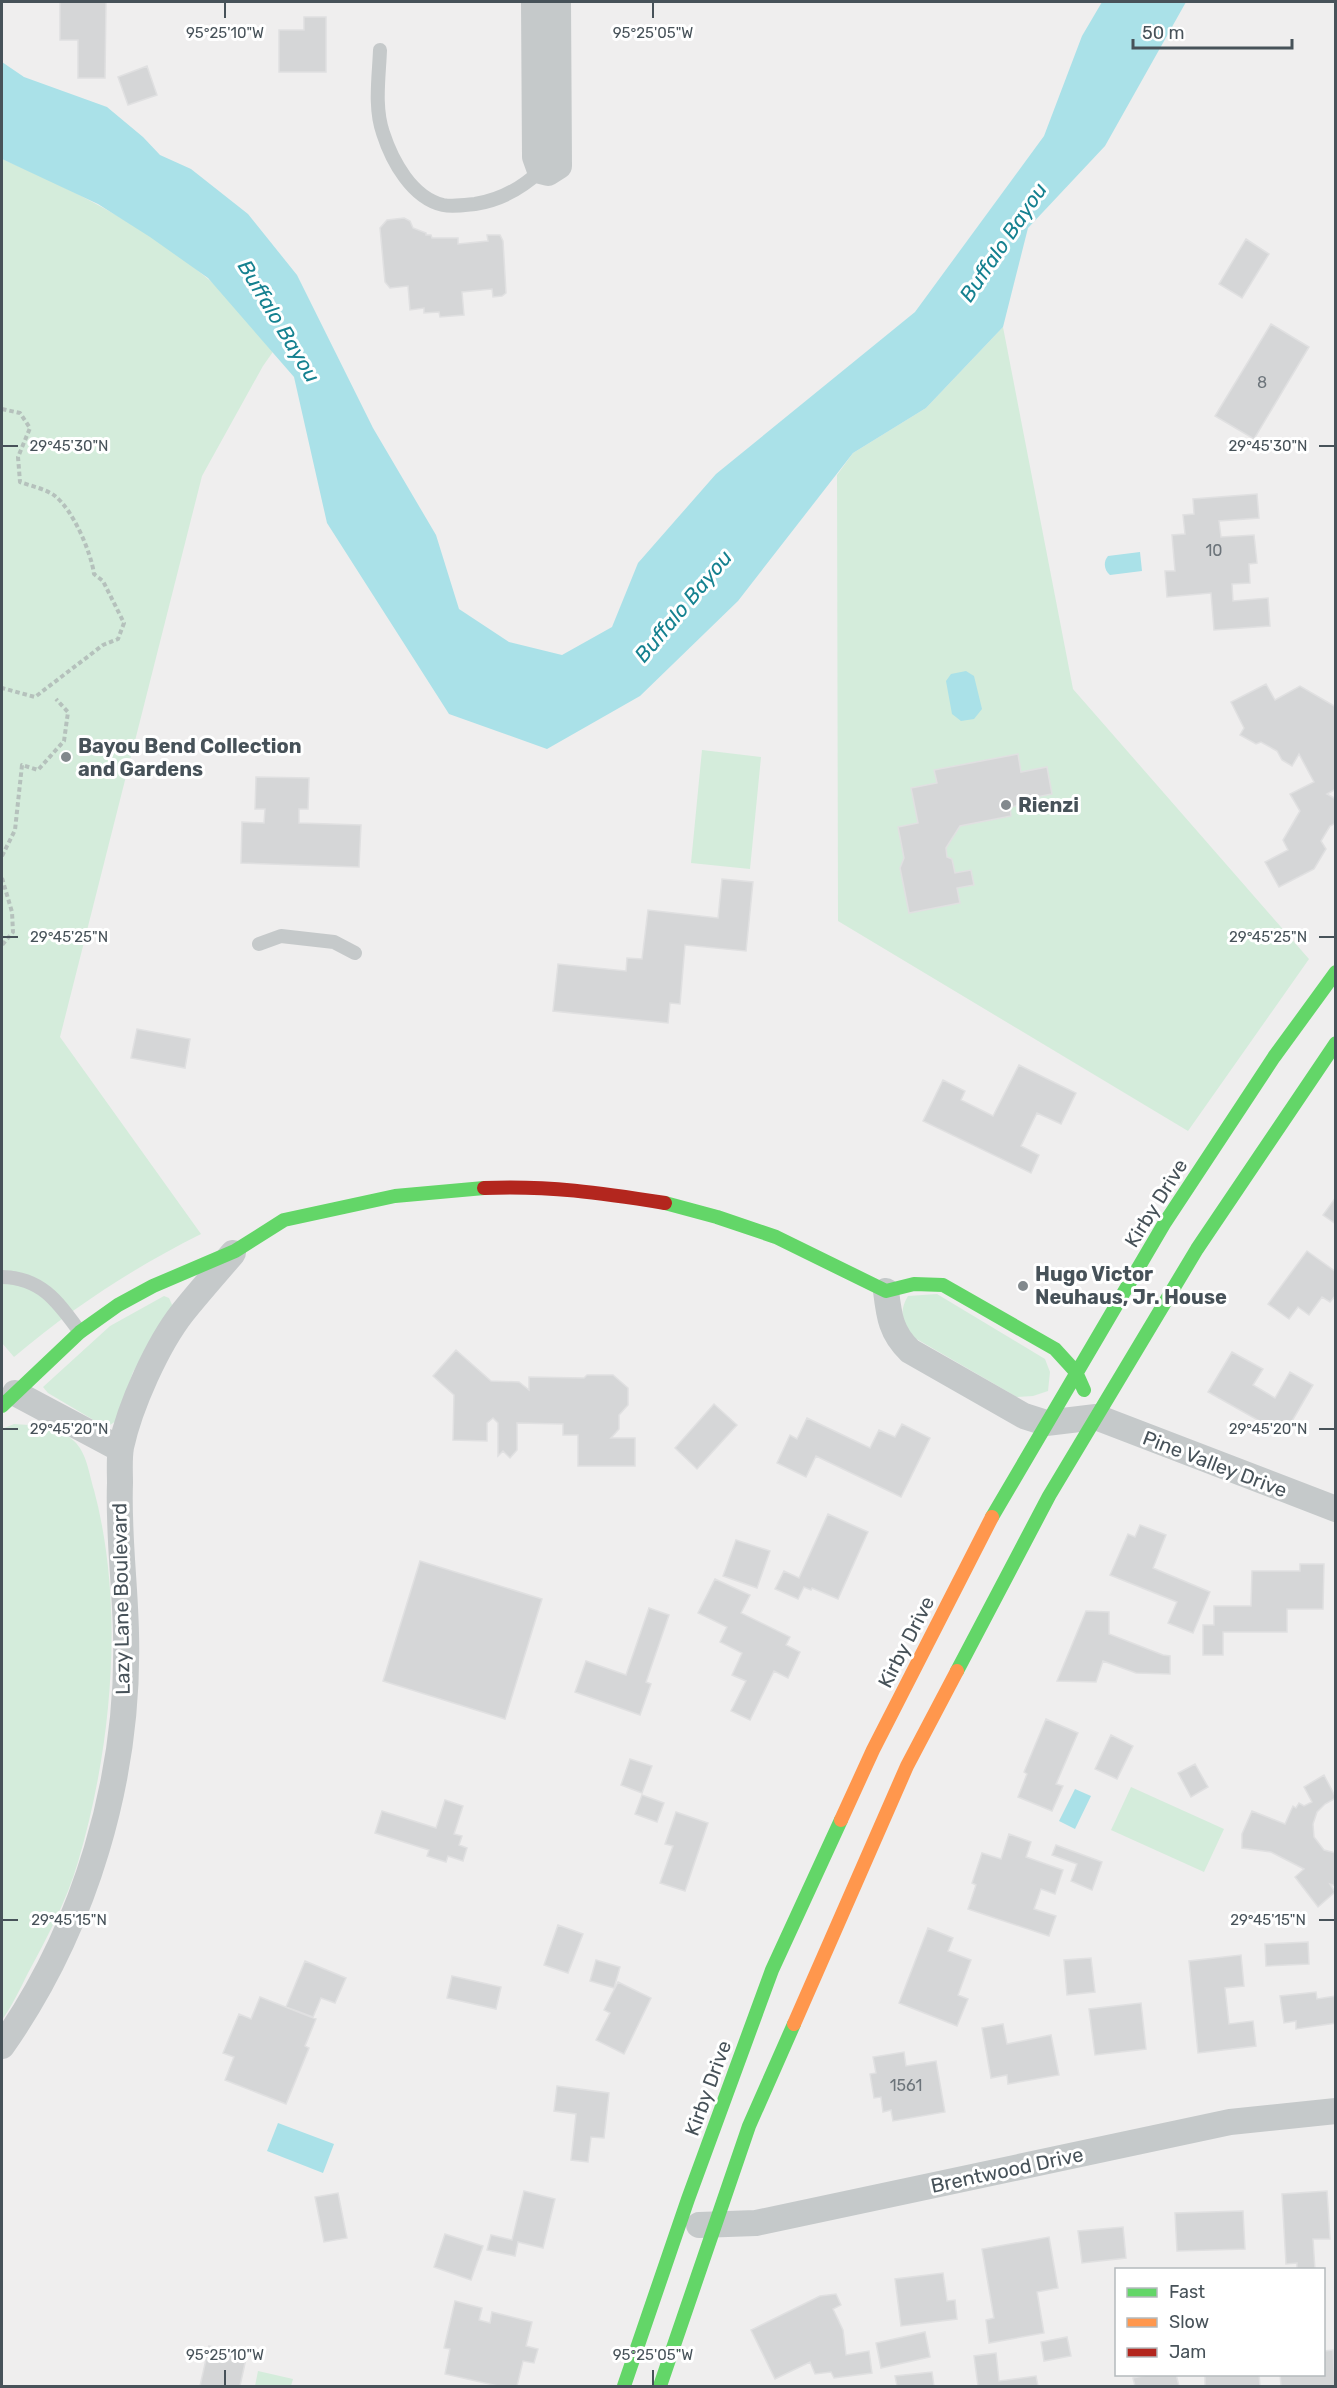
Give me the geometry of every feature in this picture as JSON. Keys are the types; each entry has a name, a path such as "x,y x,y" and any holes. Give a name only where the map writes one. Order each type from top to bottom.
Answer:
{"main road":[{"name":"Kirby Drive","path":"624,2386 679,2224 772,1970 868,1760 1000,1500 1164,1224 1274,1057 1335,972"},
{"path":"660,2386 749,2126 907,1766 1048,1496 1197,1249 1335,1043"},
{"name":"Lazy Lane Boulevard","path":"8,1400 80,1332 118,1305 153,1286 235,1251 284,1220 395,1196 458,1189 529,1186 588,1191 644,1200 717,1216 776,1237 886,1291"},
{"path":"886,1291 909,1283 930,1282 943,1285 1055,1348 1076,1372 1096,1417"}],"street":[{"path":"534,2 546,65"},
{"path":"540,171 535,157 546,65 558,2"},
{"name":"Lazy Lane Boulevard","path":"2,2046 24,2014 70,1927 97,1852 112,1786 124,1702 126,1635 119,1502 120,1449 131,1412 155,1358 181,1314 235,1251"},
{"path":"886,1291 892,1325 898,1340 910,1351 1019,1414 1046,1423 1096,1417"},
{"name":"Lazy Lane Boulevard","path":"8,1400 120,1449"},
{"name":"Pine Valley Drive","path":"1096,1417 1335,1509"},
{"name":"Brentwood Drive","path":"679,2224 715,2226 756,2223 1230,2122 1335,2110"}],"lane":[{"path":"380,50 378,93 382,132 395,162 410,184 421,194 445,206 490,202 527,183 540,171"},
{"path":"259,944 281,936 334,942 355,952"},
{"path":"2,1277 18,1278 37,1285 57,1301 80,1332"}],"path":[{"path":"2,409 20,413 30,428 18,457 20,482 54,496 66,508 91,556 94,574 103,581 124,623 118,639 103,645 35,697 2,688"},
{"path":"2,856 15,830 22,765 38,770 64,741 68,712 56,699"},
{"path":"2,878 12,912 13,932 2,945"}],"green space":[{"name":"Bayou Bend Collection and Gardens","path":"2,159 109,211 185,260 235,303 277,346 263,366 202,476 60,1037 201,1234 104,1290 58,1322 14,1357 2,1343"},
{"name":"Rienzi","path":"1003,327 1073,689 1309,959 1188,1131 838,921 837,475 853,453 926,408"},
{"path":"702,750 761,757 750,869 691,863"},
{"path":"937,1294 1045,1359 1050,1372 1048,1391 1033,1396 1017,1397 913,1337 903,1317 903,1307 908,1296"},
{"path":"164,1296 169,1298 173,1307 133,1372 116,1421 110,1425 102,1425 48,1393 43,1387 110,1326"},
{"path":"14,1424 46,1427 61,1432 74,1441 82,1451 104,1535 112,1629 106,1725 90,1818 78,1862 56,1919 2,2020 2,1429"},
{"path":"1131,1787 1224,1829 1204,1872 1111,1830"},
{"path":"258,2371 293,2379 291,2386 255,2386"}],"water":[{"name":"Buffalo Bayou","path":"1102,2 1186,2 1105,146 1028,228 1003,327 926,408 853,453 738,601 640,696 547,749 449,714 327,523 294,377 208,278 98,204 2,159 2,62 24,77 107,107 143,137 160,155 191,169 248,214 297,275 373,428 436,535 459,609 509,642 562,655 612,627 638,563 716,474 915,312 1044,136 1082,36"},
{"path":"1140,552 1142,571 1110,575 1106,571 1105,563 1108,556"},
{"path":"966,671 974,676 982,709 974,719 961,721 952,714 946,681 951,674"},
{"path":"1075,1789 1091,1796 1075,1829 1059,1821"},
{"path":"278,2123 334,2144 323,2173 267,2151"}],"building":[{"path":"60,2 106,2 105,78 78,78 78,40 60,40"},
{"path":"304,17 326,17 326,72 279,72 279,30 304,30"},
{"path":"147,66 157,95 128,105 118,77"},
{"path":"404,218 410,221 413,228 426,235 431,235 432,238 458,238 458,244 488,241 487,235 500,235 503,241 506,293 493,297 492,289 462,292 464,315 440,317 439,312 424,313 424,308 410,310 408,286 390,288 385,282 380,228 387,220"},
{"path":"1246,239 1269,254 1242,298 1219,284"},
{"path":"1271,324 1309,347 1254,439 1215,416"},
{"path":"1257,494 1259,518 1219,521 1221,537 1254,535 1257,563 1249,564 1250,583 1232,584 1233,601 1268,598 1270,626 1214,630 1211,593 1167,597 1165,571 1175,571 1172,535 1185,534 1183,515 1194,514 1193,499"},
{"path":"1266,684 1275,700 1300,686 1336,707 1336,789 1327,794 1336,799 1336,823 1330,826 1321,841 1326,849 1314,869 1279,887 1265,862 1288,850 1283,840 1300,811 1290,794 1314,782 1299,754 1292,766 1282,760 1277,751 1261,742 1256,744 1240,735 1244,728 1231,702"},
{"name":"Rienzi","path":"1018,754 1021,772 1047,767 1052,794 1025,799 1026,804 1010,807 1011,816 960,826 946,848 947,857 952,859 955,873 971,870 974,885 957,888 960,903 909,913 900,868 904,858 898,827 918,823 911,788 937,783 934,770"},
{"path":"256,777 309,778 308,809 299,809 299,823 361,825 359,867 241,863 242,822 264,823 265,809 255,809"},
{"path":"722,879 753,882 746,951 685,945 680,1004 670,1003 668,1023 553,1011 558,964 626,971 627,958 642,959 648,910 718,918"},
{"path":"137,1029 190,1039 185,1068 131,1058"},
{"path":"1019,1065 1076,1093 1061,1124 1037,1113 1021,1146 1039,1155 1031,1173 923,1121 943,1080 965,1091 961,1100 993,1116"},
{"path":"1336,1197 1336,1224 1323,1215"},
{"path":"1307,1251 1336,1272 1336,1295 1330,1302 1322,1297 1309,1315 1298,1307 1289,1319 1268,1304"},
{"path":"456,1350 491,1381 519,1382 529,1390 529,1377 584,1378 587,1375 613,1375 628,1388 628,1405 619,1415 619,1429 611,1438 635,1438 635,1466 578,1466 578,1435 563,1435 563,1424 517,1423 517,1450 510,1458 503,1451 498,1456 498,1423 493,1418 487,1423 487,1441 453,1440 454,1395 433,1376"},
{"path":"1232,1352 1263,1369 1253,1385 1275,1398 1290,1372 1313,1385 1284,1435 1208,1392"},
{"path":"714,1404 737,1425 697,1469 675,1448"},
{"path":"807,1418 870,1448 879,1430 895,1437 902,1424 930,1438 901,1497 816,1456 806,1477 777,1463 790,1435 797,1439"},
{"path":"828,1514 868,1532 838,1599 812,1588 811,1590 804,1587 798,1599 775,1589 784,1571 799,1578"},
{"path":"1140,1525 1166,1535 1153,1568 1210,1592 1193,1633 1168,1623 1177,1602 1110,1575 1128,1534 1135,1537"},
{"path":"736,1540 770,1551 757,1588 723,1576"},
{"path":"420,1561 542,1599 505,1719 383,1681"},
{"path":"1300,1564 1324,1564 1323,1609 1287,1609 1287,1632 1223,1632 1223,1655 1203,1655 1203,1625 1214,1625 1214,1606 1251,1606 1252,1571 1300,1571"},
{"path":"715,1579 750,1595 741,1613 790,1637 786,1645 800,1652 788,1678 774,1671 750,1720 731,1711 746,1681 732,1675 742,1653 720,1642 727,1627 698,1613"},
{"path":"649,1608 669,1615 646,1682 651,1684 640,1715 575,1692 586,1661 626,1675"},
{"path":"1086,1611 1109,1612 1109,1634 1170,1656 1170,1674 1136,1673 1103,1661 1096,1682 1057,1681"},
{"path":"1046,1719 1078,1733 1056,1784 1063,1786 1052,1811 1018,1797 1027,1774 1024,1772"},
{"path":"1111,1735 1133,1746 1117,1779 1095,1769"},
{"path":"630,1759 652,1766 642,1793 621,1785"},
{"path":"1195,1764 1208,1787 1191,1797 1178,1773"},
{"path":"1324,1775 1336,1798 1317,1812 1313,1824 1314,1837 1324,1850 1336,1853 1336,1886 1330,1884 1335,1892 1318,1907 1295,1877 1304,1869 1271,1852 1242,1848 1242,1834 1252,1811 1285,1824 1293,1806 1296,1808 1299,1803 1304,1806 1312,1802 1304,1787"},
{"path":"642,1795 664,1803 657,1822 635,1814"},
{"path":"445,1800 463,1806 454,1834 462,1836 459,1845 467,1848 463,1861 448,1856 446,1862 427,1856 429,1850 375,1833 382,1811 436,1828"},
{"path":"676,1812 708,1823 685,1891 660,1883 673,1846 665,1844"},
{"path":"1009,1834 1031,1842 1026,1857 1063,1870 1055,1894 1041,1889 1034,1909 1056,1916 1049,1936 968,1909 976,1885 972,1883 982,1853 1001,1859"},
{"path":"1056,1845 1102,1862 1092,1890 1071,1881 1077,1864 1052,1855"},
{"path":"558,1925 583,1934 568,1973 544,1965"},
{"path":"928,1928 953,1938 948,1951 971,1960 958,1995 968,1999 957,2026 899,2003"},
{"path":"1308,1942 1309,1964 1266,1966 1265,1944"},
{"path":"1241,1955 1244,1986 1225,1988 1229,2024 1253,2021 1256,2046 1198,2053 1189,1961"},
{"path":"1091,1958 1095,1992 1067,1995 1064,1960"},
{"path":"596,1960 620,1967 614,1988 590,1981"},
{"path":"305,1961 346,1978 335,2003 321,1998 313,2017 286,2007"},
{"path":"452,1976 501,1987 496,2009 447,1998"},
{"path":"618,1982 651,1998 624,2054 596,2040 610,2013 604,2010"},
{"path":"1316,1992 1317,1999 1336,1996 1336,2023 1296,2029 1296,2021 1284,2023 1280,1996"},
{"path":"260,1997 316,2019 305,2046 309,2048 286,2104 225,2080 234,2057 223,2053 239,2014 251,2019"},
{"path":"1141,2003 1146,2049 1095,2055 1089,2009"},
{"path":"1003,2024 1007,2044 1051,2035 1059,2075 1008,2084 1007,2075 991,2078 982,2028"},
{"path":"904,2052 906,2066 936,2061 945,2112 893,2121 891,2110 883,2112 881,2097 874,2098 870,2074 876,2073 873,2057"},
{"path":"557,2086 609,2093 604,2138 591,2137 588,2162 571,2160 576,2114 554,2111"},
{"path":"524,2191 555,2199 543,2248 518,2242 515,2256 487,2250 491,2235 512,2240"},
{"path":"1327,2191 1330,2239 1313,2239 1315,2268 1297,2268 1297,2263 1286,2264 1282,2194"},
{"path":"338,2193 347,2238 324,2242 315,2197"},
{"path":"1243,2211 1245,2249 1177,2251 1175,2213"},
{"path":"1123,2227 1126,2258 1082,2263 1078,2231"},
{"path":"445,2234 483,2246 471,2280 434,2267"},
{"path":"1049,2237 1058,2288 1037,2292 1044,2333 989,2343 986,2320 994,2318 982,2249"},
{"path":"943,2273 947,2301 955,2300 957,2319 901,2326 895,2279"},
{"path":"836,2294 841,2305 833,2309 843,2330 846,2355 869,2351 872,2373 834,2378 831,2372 815,2374 810,2362 775,2379 751,2330 820,2296"},
{"path":"455,2301 482,2308 479,2320 490,2323 492,2312 532,2322 526,2346 538,2349 534,2363 523,2361 517,2386 498,2386 445,2374 450,2349 444,2348"},
{"path":"925,2332 930,2357 881,2368 876,2343"},
{"path":"1067,2337 1071,2356 1044,2361 1041,2342"},
{"path":"209,2346 247,2354 240,2386 200,2386"},
{"path":"1333,2350 1335,2386 1281,2386 1280,2376 1325,2376 1325,2351"},
{"path":"996,2353 999,2381 1036,2376 1038,2386 978,2386 974,2356"},
{"path":"932,2372 934,2386 897,2386 895,2376"},
{"path":"1176,2376 1179,2386 1135,2386 1133,2378"},
{"path":"1205,2376 1259,2376 1260,2386 1205,2386"}],"traffic: fast":[{"path":"992,1517 1164,1224 1274,1057 1336,972"},
{"path":"957,1671 1049,1496 1197,1249 1336,1043"},
{"path":"2,1406 80,1332 118,1305 153,1286 235,1251 284,1220 395,1196 484,1188"},
{"path":"665,1203 717,1217 776,1237 886,1291 914,1284 943,1285 1055,1349 1076,1372 1084,1390"},
{"path":"624,2386 688,2199 772,1970 841,1820"},
{"path":"660,2386 749,2126 794,2024"}],"traffic: slow":[{"path":"841,1820 873,1750 992,1517"},
{"path":"794,2024 907,1766 957,1671"}],"traffic: jam":[{"path":"484,1188 575,1191 665,1203"}],"place":[{"name":"Bayou Bend Collection and Gardens","path":"66,757"},
{"name":"Rienzi","path":"1006,805"},
{"name":"Hugo Victor Neuhaus, Jr. House","path":"1023,1286"}]}
